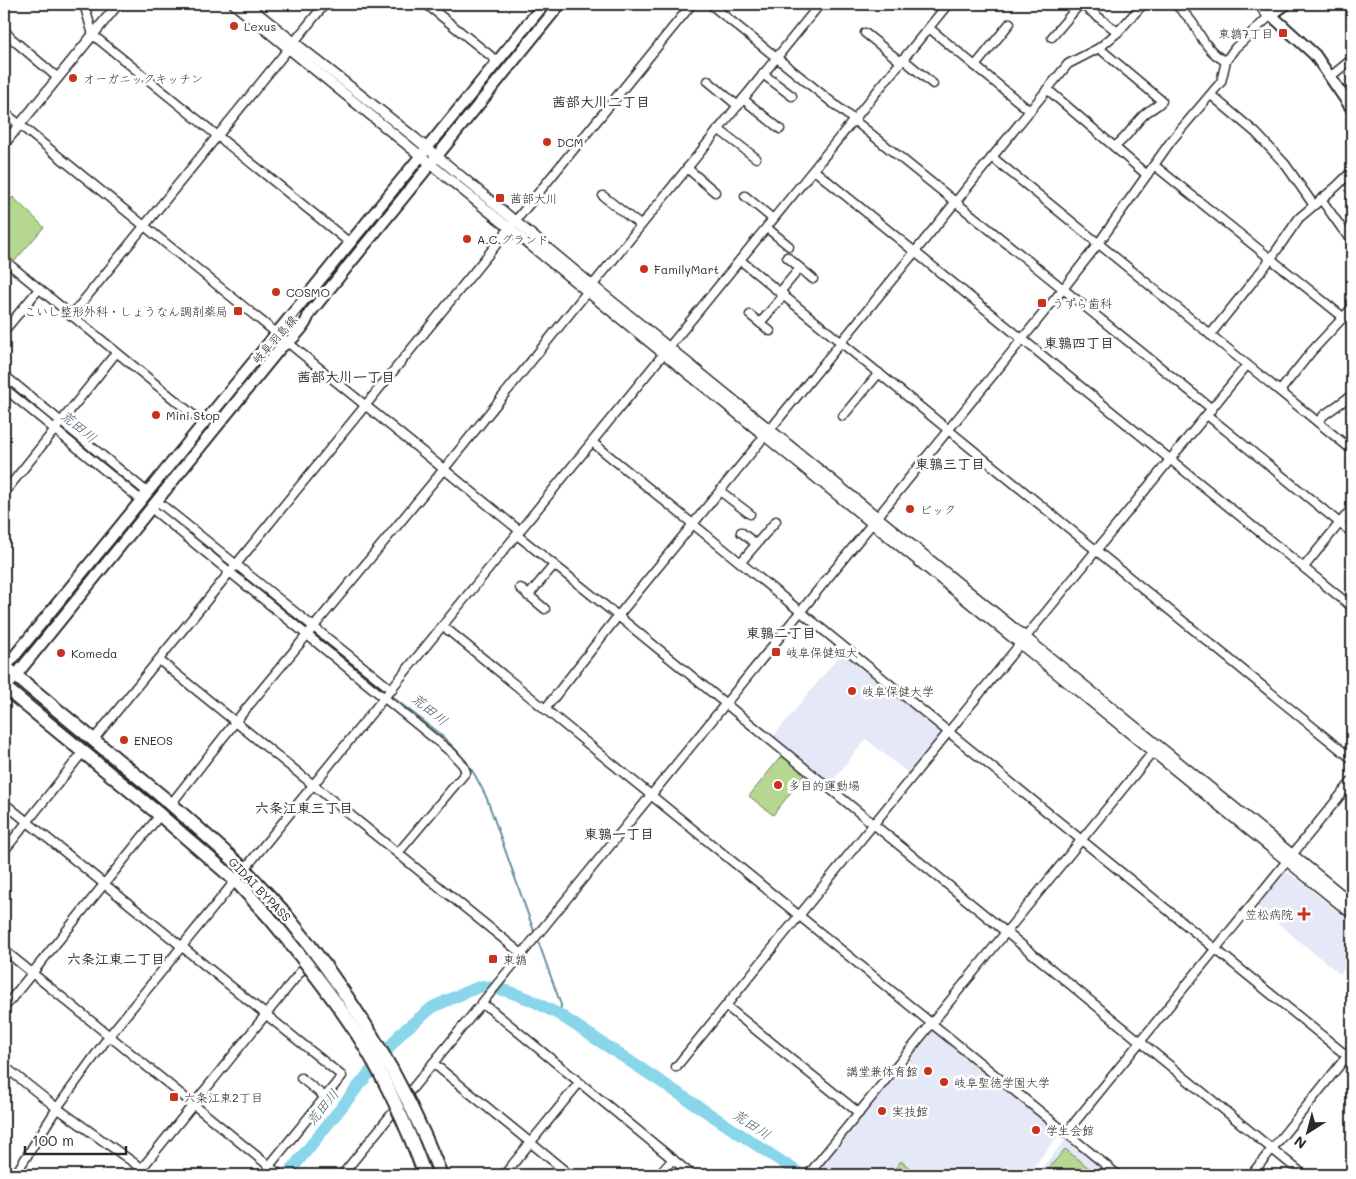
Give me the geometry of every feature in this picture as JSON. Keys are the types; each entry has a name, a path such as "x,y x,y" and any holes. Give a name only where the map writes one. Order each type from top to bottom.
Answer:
{"highway":[{"name":"GIDAI BYPASS","path":"4,667 171,804 245,870 281,909 323,962 382,1049 416,1116 441,1175"},
{"name":"GIDAI BYPASS","path":"4,688 160,815 236,881 269,917 327,991 361,1040 402,1120 425,1175"}],"main road":[{"name":"岐阜羽島線","path":"4,667 544,4"},
{"name":"岐阜羽島線","path":"4,688 281,348 288,344 308,320 309,314 560,4"},
{"path":"1286,4 1269,16 1315,55 1352,109"}],"street":[{"path":"84,4 93,35 350,243"},
{"path":"4,144 118,4"},
{"path":"234,4 292,46 433,160 1289,857 1352,914"},
{"path":"246,4 292,46"},
{"path":"71,316 325,4"},
{"path":"426,4 497,61"},
{"path":"94,739 692,4"},
{"path":"710,4 957,202 1210,412 1352,533"},
{"path":"171,804 820,4"},
{"path":"15,1175 57,1108 109,1036 948,4"},
{"path":"1052,37 1080,4 1118,32"},
{"path":"545,709 618,616 1068,64 1099,48 1118,32 1143,4"},
{"path":"1175,4 1194,25 1196,32 1218,58 1226,61"},
{"path":"342,1175 534,941 1098,244 1171,141 1211,95 1220,82 1226,61 1235,48 1269,16 1258,4"},
{"path":"975,66 1010,23"},
{"path":"929,28 1030,111"},
{"path":"4,30 58,78"},
{"path":"865,33 933,84"},
{"path":"4,44 11,38"},
{"path":"1099,48 1162,101 1156,108 1146,112 1122,142 1115,146"},
{"path":"1330,77 1352,59"},
{"path":"763,74 792,96"},
{"path":"708,82 738,106"},
{"path":"1048,89 1147,175"},
{"path":"1211,95 1256,133 1285,164 1313,204"},
{"path":"743,99 780,129"},
{"path":"4,112 444,469 554,565 1304,1175"},
{"path":"718,129 756,158"},
{"path":"992,157 1352,450"},
{"path":"1154,165 1343,317"},
{"path":"686,168 715,192"},
{"path":"814,170 1352,607"},
{"path":"1210,335 1270,260 1299,218 1352,171"},
{"path":"604,196 640,226"},
{"path":"745,196 773,220"},
{"path":"1321,199 1343,230 1352,239"},
{"path":"766,228 789,246"},
{"path":"787,257 813,279"},
{"path":"4,260 203,424"},
{"path":"740,260 1352,758"},
{"path":"760,323 800,268"},
{"path":"4,331 40,289"},
{"path":"1280,391 1311,352 1352,308"},
{"path":"750,315 770,331"},
{"path":"4,493 116,353"},
{"path":"676,1068 1248,365"},
{"path":"843,416 879,373"},
{"path":"4,376 58,426 144,496"},
{"path":"4,388 58,426"},
{"path":"1318,422 1324,415 1352,395"},
{"path":"592,442 801,610 1215,949 1351,1056 1251,1175"},
{"path":"720,491 750,514"},
{"path":"154,504 388,694 463,765 466,772 398,853"},
{"path":"1304,567 1352,508"},
{"path":"741,562 776,521"},
{"path":"741,532 756,544"},
{"path":"528,596 554,565"},
{"path":"520,588 545,609"},
{"path":"443,626 1118,1175"},
{"path":"1023,641 1153,752 1352,903"},
{"path":"159,660 522,954"},
{"path":"4,851 83,752"},
{"path":"811,1172 1153,752"},
{"path":"1066,1133 1352,781"},
{"path":"4,803 342,1076 325,1097 274,1172 4,950"},
{"path":"4,1008 160,815"},
{"path":"142,1168 301,971"},
{"path":"484,1002 579,1083 692,1175"},
{"path":"726,1006 859,1113"},
{"path":"433,1063 570,1175"},
{"path":"4,1066 57,1108 151,1175"},
{"path":"301,1078 325,1097"},
{"path":"504,1175 579,1083"},
{"path":"659,1175 672,1159"}],"shaded area":[{"name":"岐阜保健大学","path":"844,650 944,732 910,775 866,739 829,785 772,738"},
{"name":"笠松病院","path":"1281,872 1290,873 1352,923 1352,959 1340,974 1255,905"},
{"name":"岐阜聖徳学園大学","path":"932,1030 935,1030 1060,1133 1027,1175 833,1175 820,1166"},
{"path":"1065,1140 1069,1140 1112,1175 1036,1175"}],"green space":[{"path":"13,197 44,227 13,263 4,255 4,208"},
{"name":"多目的運動場","path":"783,754 806,773 773,815 749,796"},
{"path":"1065,1149 1098,1175 1043,1175"},
{"path":"901,1161 918,1175 890,1175"}],"waterway":[{"name":"荒田川","path":"116,475 136,491"},
{"name":"荒田川","path":"162,512 230,567"},
{"name":"荒田川","path":"234,570 308,630"},
{"name":"荒田川","path":"312,633 386,692"},
{"name":"荒田川","path":"390,695 447,741 464,759 474,774 487,799 535,934"},
{"name":"荒田川","path":"537,938 561,1005 560,1015"},
{"name":"荒田川","path":"287,1175 402,1032 433,1007 482,986 507,991 529,999 560,1015 802,1175"}],"place":[{"name":"Lexus","path":"234,26"},
{"name":"東鶉7丁目","path":"1283,33"},
{"name":"オーガニックキッチン","path":"73,78"},
{"name":"DCM","path":"547,142"},
{"name":"茜部大川","path":"500,198"},
{"name":"A.C.グランド","path":"467,239"},
{"name":"FamilyMart","path":"644,269"},
{"name":"COSMO","path":"276,292"},
{"name":"うずら歯科","path":"1042,303"},
{"name":"こいし整形外科・しょうなん調剤薬局","path":"238,311"},
{"name":"Mini Stop","path":"156,415"},
{"name":"ビック","path":"910,509"},
{"name":"岐阜保健短大","path":"776,652"},
{"name":"Komeda","path":"61,653"},
{"name":"岐阜保健大学","path":"852,691"},
{"name":"ENEOS","path":"124,740"},
{"name":"多目的運動場","path":"778,785"},
{"name":"笠松病院","path":"1304,914"},
{"name":"東鶉","path":"493,959"},
{"name":"講堂兼体育館","path":"928,1071"},
{"name":"岐阜聖徳学園大学","path":"944,1082"},
{"name":"六条江東2丁目","path":"174,1097"},
{"name":"実技館","path":"882,1111"},
{"name":"学生会館","path":"1036,1130"}],"district":[{"name":"茜部大川二丁目","path":"601,101"},
{"name":"東鶉四丁目","path":"1079,342"},
{"name":"茜部大川一丁目","path":"346,376"},
{"name":"東鶉三丁目","path":"950,463"},
{"name":"東鶉二丁目","path":"781,632"},
{"name":"六条江東三丁目","path":"304,807"},
{"name":"東鶉一丁目","path":"619,833"},
{"name":"六条江東二丁目","path":"116,958"}]}
